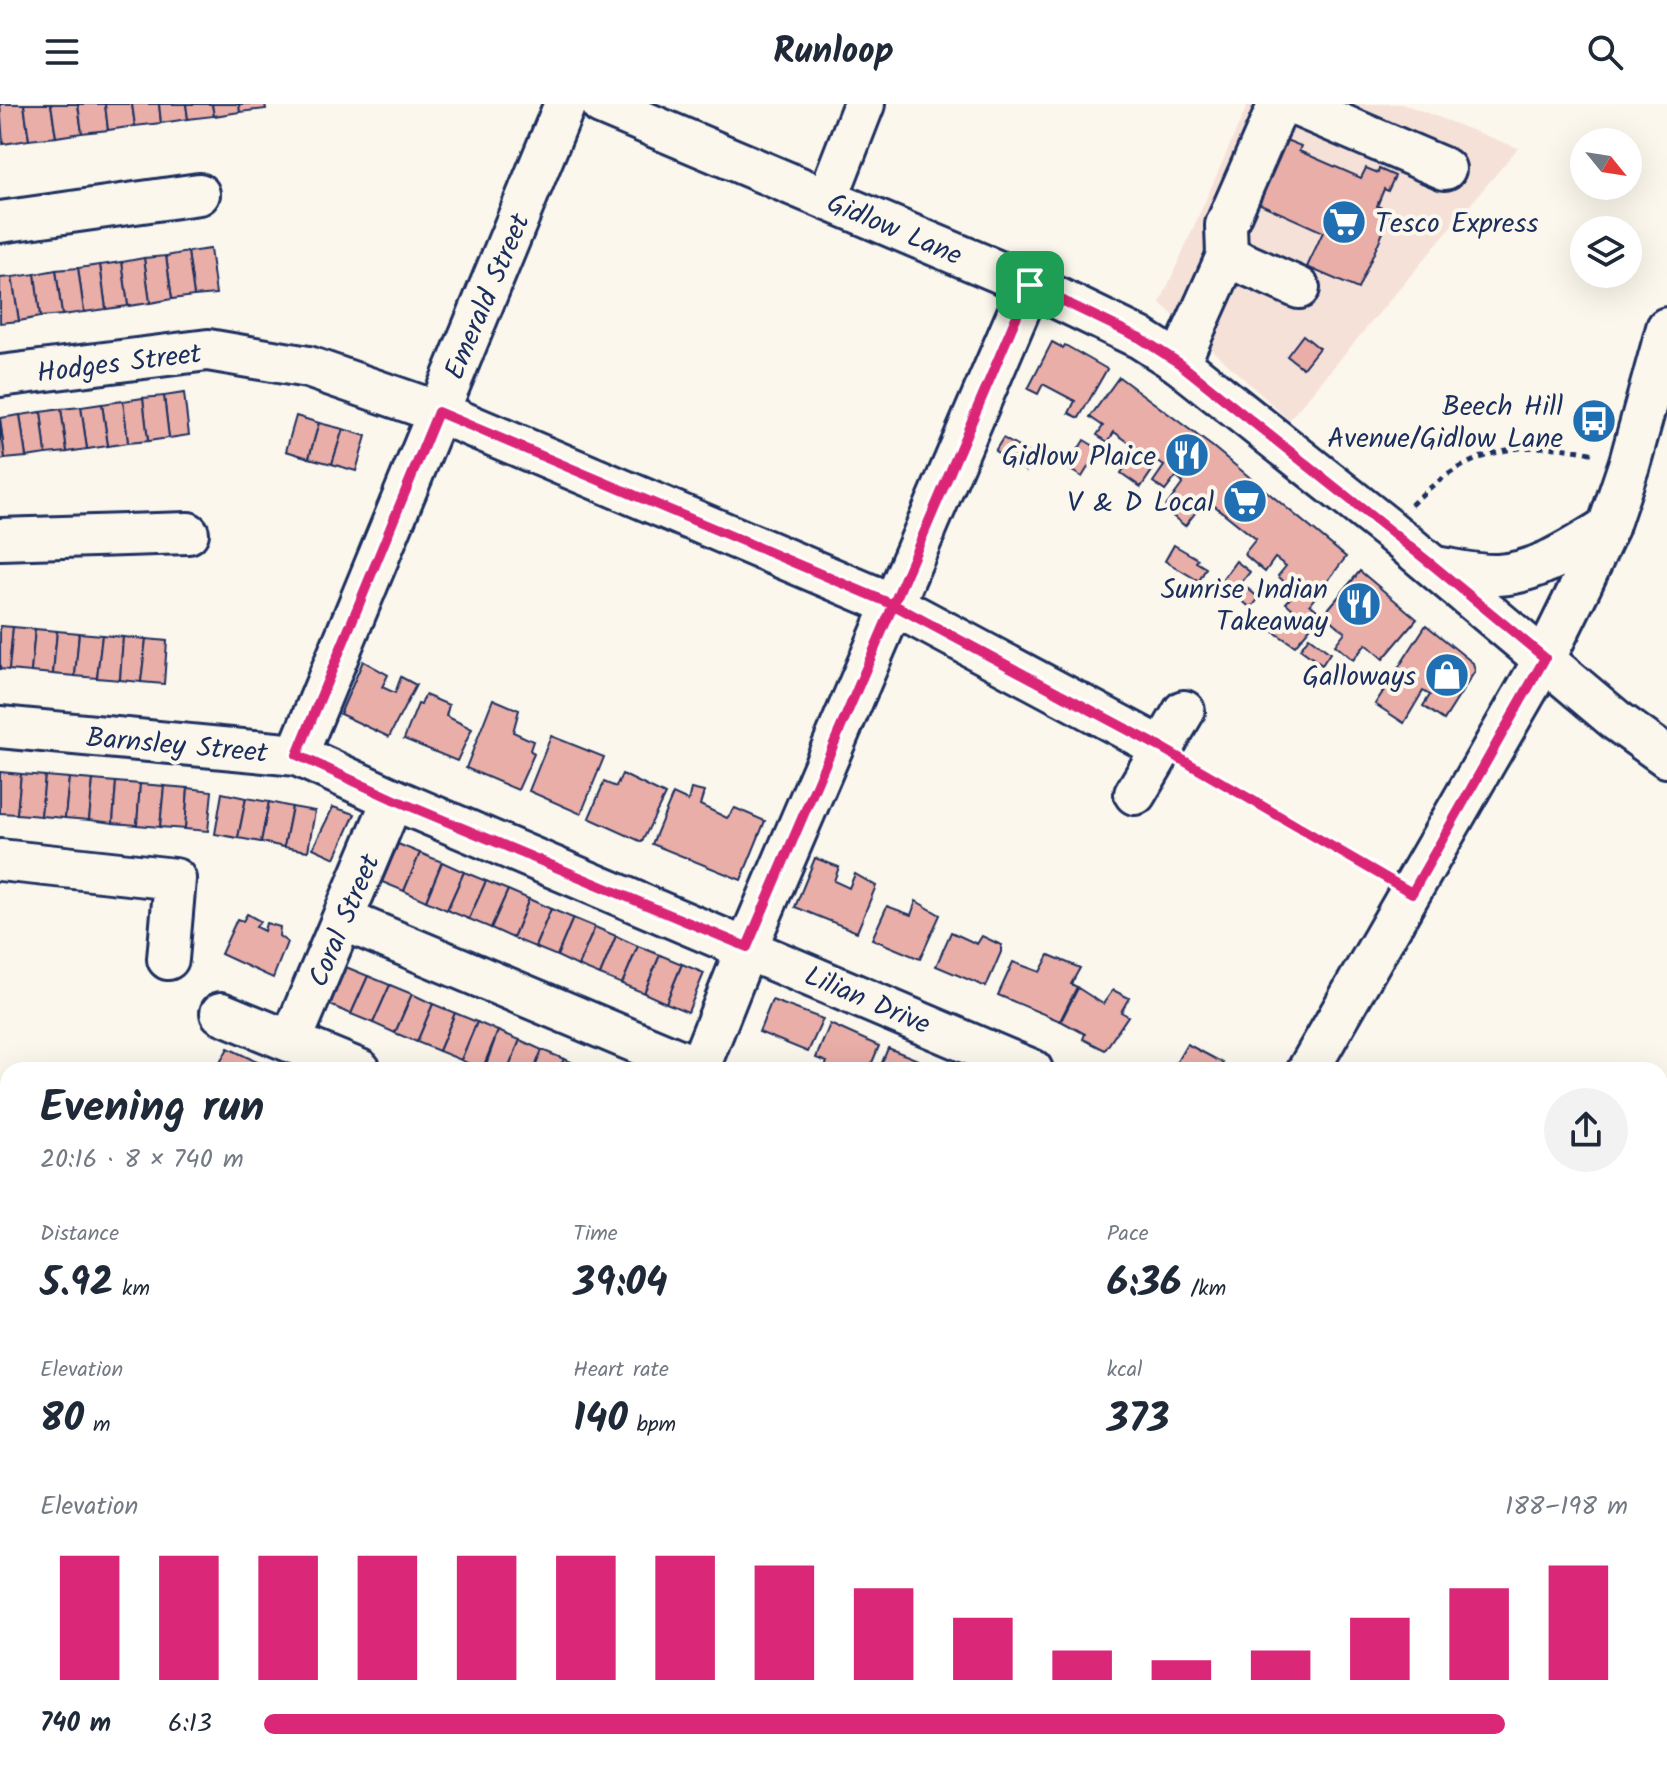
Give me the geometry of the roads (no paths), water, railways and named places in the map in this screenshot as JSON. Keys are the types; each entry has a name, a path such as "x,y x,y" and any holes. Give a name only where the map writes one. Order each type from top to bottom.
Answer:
{"street":[{"name":"Emerald Street","path":"297,755 565,104"},
{"name":"Gidlow Lane","path":"601,104 1030,285 1140,338 1179,363 1387,528 1617,721 1667,757"},
{"path":"827,199 864,104"},
{"path":"1179,363 1227,256 1226,225 1279,104"},
{"path":"1293,104 1445,169"},
{"path":"0,222 199,194"},
{"path":"1227,256 1299,288"},
{"path":"701,1062 1030,285"},
{"path":"1313,1062 1545,658 1645,448 1667,328"},
{"name":"Hodges Street","path":"0,376 208,350 308,367 438,412 894,605 1162,748"},
{"path":"1435,567 1498,575 1530,569 1608,527"},
{"path":"0,539 188,533"},
{"path":"1135,794 1184,711"},
{"name":"Barnsley Street","path":"0,727 297,755 393,799 747,947"},
{"name":"Coral Street","path":"291,1041 393,799"},
{"path":"0,860 175,879 168,959"},
{"path":"344,920 681,1062"},
{"name":"Lilian Drive","path":"747,947 1013,1062"},
{"path":"221,1013 341,1062"}],"place":[{"name":"Tesco Express","path":"1344,222"},
{"name":"Beech Hill Avenue/Gidlow Lane","path":"1594,421"},
{"name":"Gidlow Plaice","path":"1187,455"},
{"name":"V & D Local","path":"1245,501"},
{"name":"Sunrise Indian Takeaway","path":"1359,604"},
{"name":"Galloways","path":"1447,675"}]}
